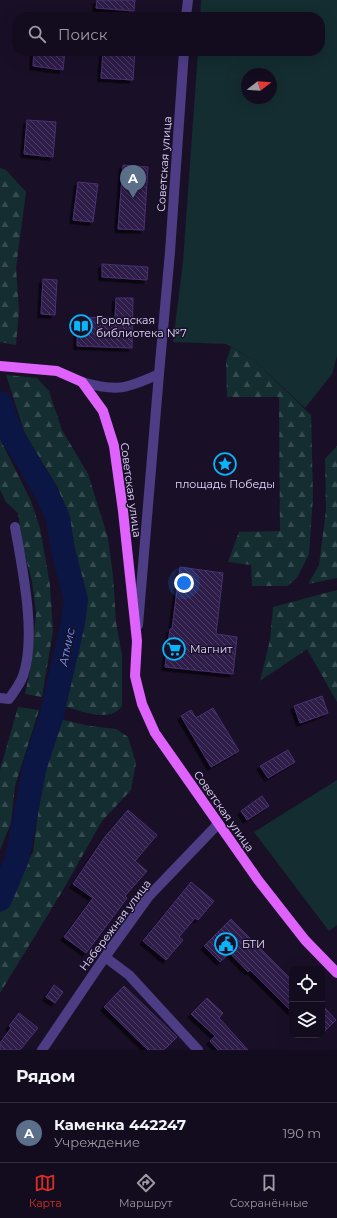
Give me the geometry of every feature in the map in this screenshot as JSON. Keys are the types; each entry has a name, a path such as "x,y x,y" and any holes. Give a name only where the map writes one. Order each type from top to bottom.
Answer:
{"main road":[{"path":"0,366 57,371 82,382"},
{"name":"Советская улица","path":"82,382 102,411 114,446 137,641 135,676 142,704 155,733 267,892 305,940 337,973"}],"street":[{"path":"187,12 188,0"},
{"name":"Советская улица","path":"137,641 170,252 184,56"},
{"path":"82,382 106,389 133,386 159,374"},
{"path":"4,699 23,676 28,650 27,599 15,527"},
{"name":"Набережная улица","path":"42,1050 105,957 149,896 218,824"},
{"path":"105,957 129,975 198,1050"}],"green space":[{"path":"201,0 337,0 337,356 332,374 305,408 254,360 226,344 173,342 183,262 198,56 325,56 325,12 200,12"},
{"path":"0,168 6,170 26,192 16,268 19,310 16,345 0,342"},
{"path":"231,347 254,360 311,415 313,497 309,554 297,578 287,586 252,586 251,565 228,562 239,532 280,531 279,397 227,397 226,362"},
{"path":"6,375 37,378 49,391 62,430 88,474 108,538 113,576 116,622 122,655 122,706 110,714 102,715 86,713 63,706 68,678 82,626 83,592 70,545 66,516 58,488 26,437"},
{"path":"0,439 31,501 40,528 50,585 53,631 42,697 25,694 30,671 36,613 32,581 23,547 18,513 6,502 0,490"},
{"path":"337,446 337,578 308,584 319,565 326,510 325,459"},
{"path":"337,590 337,702 307,649 260,681 270,640 273,607"},
{"path":"18,707 39,710 15,786 11,823 0,850 0,770"},
{"path":"55,718 90,726 116,729 128,737 136,763 131,790 102,821 63,890 0,993 0,913 33,852 47,743"},
{"path":"337,780 337,925 329,931 254,832"}],"building":[{"path":"97,0 135,0 134,11 96,8"},
{"path":"34,56 64,56 63,70 33,66"},
{"path":"103,56 135,56 133,80 101,78"},
{"path":"27,120 56,122 53,157 24,154"},
{"path":"123,165 148,167 144,230 118,229"},
{"path":"78,182 98,184 93,222 73,220"},
{"path":"102,264 148,267 147,280 102,277"},
{"path":"43,279 57,280 55,315 41,314"},
{"path":"116,298 133,298 132,348 77,346 78,317 115,318"},
{"path":"180,567 223,573 216,634 237,637 233,674 165,667 170,629 172,629"},
{"path":"322,696 328,713 300,723 294,706"},
{"path":"213,708 239,751 211,767 181,716 191,710 196,718"},
{"path":"288,750 295,762 268,778 260,766"},
{"path":"262,796 269,806 247,820 241,811"},
{"path":"128,810 157,835 135,861 147,871 125,896 127,898 86,953 64,937 93,898 73,884 104,838"},
{"path":"191,882 214,901 198,920 195,918 179,937 183,940 166,960 143,941"},
{"path":"231,919 289,977 289,1009 250,970 248,972 230,953 220,962 204,946"},
{"path":"54,985 63,992 55,1003 46,997"},
{"path":"124,986 177,1037 164,1050 148,1050 104,1007"},
{"path":"207,998 223,1013 219,1018 248,1050 218,1050 210,1041 215,1036 191,1014"},
{"path":"325,1008 336,1020 325,1031"},
{"path":"19,1013 38,1028 20,1050 0,1050 0,1043 11,1028 9,1026"}],"waterway":[{"name":"Атмис","path":"0,403 11,433 46,492 58,518 63,550 76,600 73,623 52,714 35,766 17,859 0,899"}],"place":[{"name":"Каменка 442247","path":"133,198"},
{"name":"Городская библиотека №7","path":"81,326"},
{"name":"площадь Победы","path":"225,464"},
{"name":"Магнит","path":"174,649"},
{"name":"БТИ","path":"226,944"}]}
